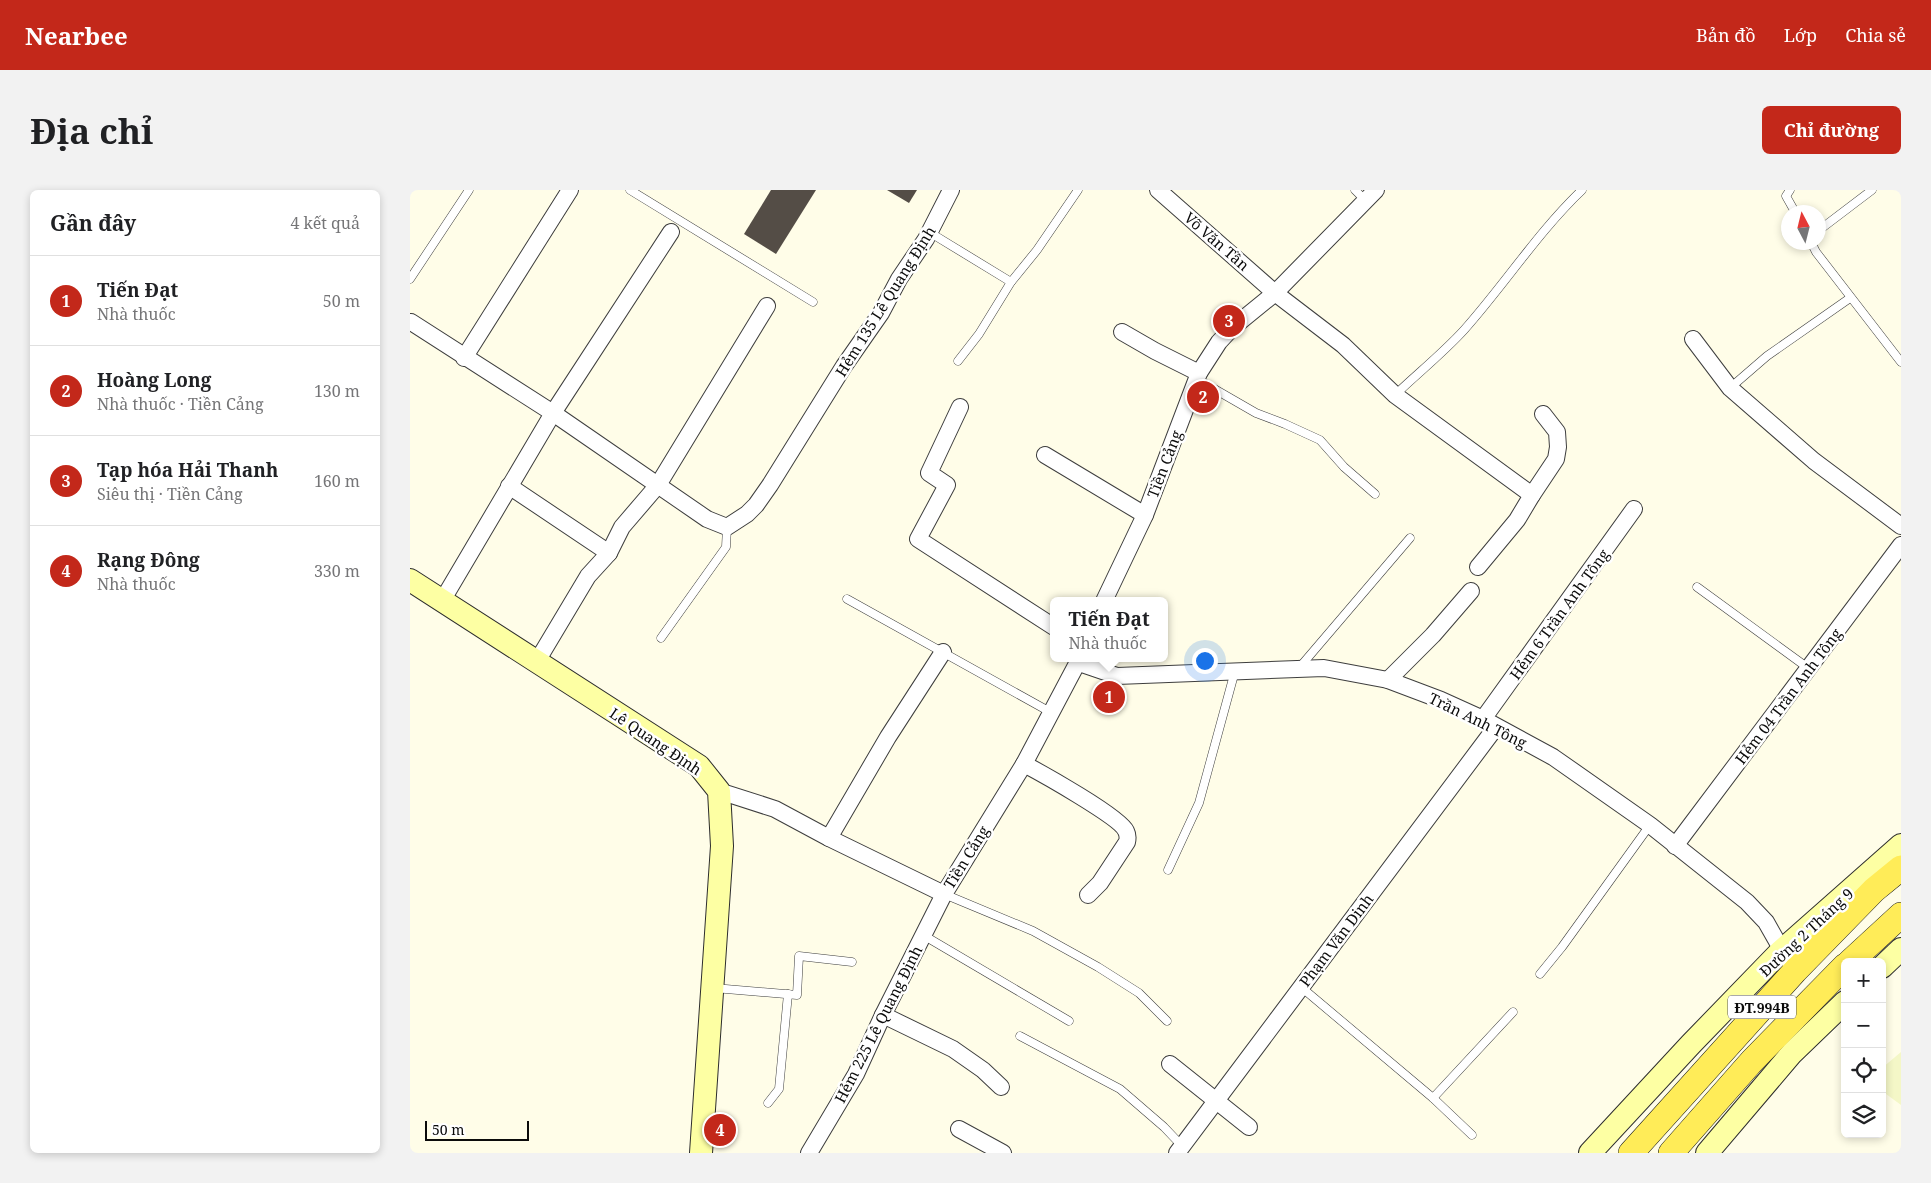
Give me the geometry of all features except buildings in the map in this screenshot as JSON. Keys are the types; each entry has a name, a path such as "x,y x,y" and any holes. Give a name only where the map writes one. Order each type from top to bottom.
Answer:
{"main road":[{"name":"Lê Quang Định","path":"410,580 698,766 719,791"},
{"path":"701,1153 722,846 719,791"},
{"name":"Đường 2 Tháng 9","path":"1590,1153 1691,1044 1788,961 1869,884 1901,845"},
{"name":"Đường 2 Tháng 9","path":"1869,884 1901,868"},
{"path":"1855,958 1898,923"},
{"path":"1886,963 1901,949"},
{"name":"Đường 2 Tháng 9","path":"1631,1153 1788,961"},
{"name":"ĐT.994B","path":"1671,1153 1752,1061 1841,970"},
{"name":"ĐT.994B","path":"1707,1153 1792,1053 1844,1003"}],"street":[{"path":"464,358 570,190"},
{"name":"Hẻm 135 Lê Quang Định","path":"727,527 756,506 844,366 881,313 899,279 929,232 951,190"},
{"name":"Võ Văn Tần","path":"1158,190 1276,293 1343,345 1395,395 1532,495"},
{"name":"Tiền Cảng","path":"1106,597 1145,515 1198,376 1219,342 1232,328 1276,293 1366,194"},
{"path":"442,601 553,413 671,232"},
{"path":"536,663 588,576 609,553 622,527 658,485 767,306"},
{"path":"411,322 464,358 553,413 707,519 727,527"},
{"path":"1122,332 1198,376"},
{"path":"1693,339 1730,388 1814,462 1901,526"},
{"path":"960,407 928,473 947,485 918,539 1050,623"},
{"path":"1478,567 1517,520 1556,459 1558,447 1557,432 1543,414"},
{"path":"1045,454 1145,515"},
{"path":"509,486 609,553"},
{"name":"Hẻm 6 Trần Anh Tông","path":"1490,723 1634,509"},
{"name":"Hẻm 04 Trần Anh Tông","path":"1675,846 1901,545"},
{"path":"1388,680 1433,635 1471,591"},
{"path":"829,838 888,737 943,652"},
{"name":"Tiền Cảng","path":"719,791 775,809 829,838 944,894 1024,764 1078,662"},
{"name":"Trần Anh Tông","path":"1082,662 1117,676 1324,668 1388,680 1440,700 1490,723 1553,757 1650,825 1747,902 1766,922 1788,961"},
{"name":"Phạm Văn Dinh","path":"1180,1151 1301,987 1490,723"},
{"path":"1024,764 1050,778 1110,817 1126,830 1127,842 1100,882 1088,895"},
{"name":"Hẻm 225 Lê Quang Định","path":"812,1152 856,1074 883,1015 944,894"},
{"path":"883,1015 953,1049 983,1070 1001,1087"},
{"path":"1170,1064 1249,1127"},
{"path":"959,1129 1003,1153"}],"lane":[{"path":"410,279 469,190"},
{"path":"630,190 813,302"},
{"path":"958,361 979,334 1012,282 1037,250 1078,190"},
{"path":"1395,395 1465,329 1534,246 1558,213 1582,190"},
{"path":"1790,190 1786,196 1791,205"},
{"path":"1826,225 1872,190"},
{"path":"929,232 1012,282"},
{"path":"1815,250 1901,362"},
{"path":"1730,388 1767,356 1850,298"},
{"path":"1198,376 1256,413 1320,440 1344,467 1375,494"},
{"path":"661,638 726,547 727,527"},
{"path":"1299,668 1410,538"},
{"path":"1697,586 1808,668"},
{"path":"847,599 1052,713"},
{"path":"1168,870 1199,803 1235,671"},
{"path":"1540,974 1562,947 1650,825"},
{"path":"944,894 1033,931 1098,967 1139,993 1166,1021"},
{"path":"923,935 1068,1021"},
{"path":"712,988 797,995 799,956 852,962"},
{"path":"1301,987 1433,1098 1472,1135"},
{"path":"768,1104 779,1089 788,994"},
{"path":"1433,1098 1513,1012"},
{"path":"1020,1036 1120,1089 1164,1127 1180,1151"}],"green space":[{"path":"1901,1052 1901,1105 1886,1094 1886,1065"}],"place":[{"name":"Tạp hóa Hải Thanh","path":"1229,321"},
{"name":"Hoàng Long","path":"1203,397"},
{"name":"Tiến Đạt","path":"1109,697"},
{"name":"Rạng Đông","path":"720,1130"}]}
